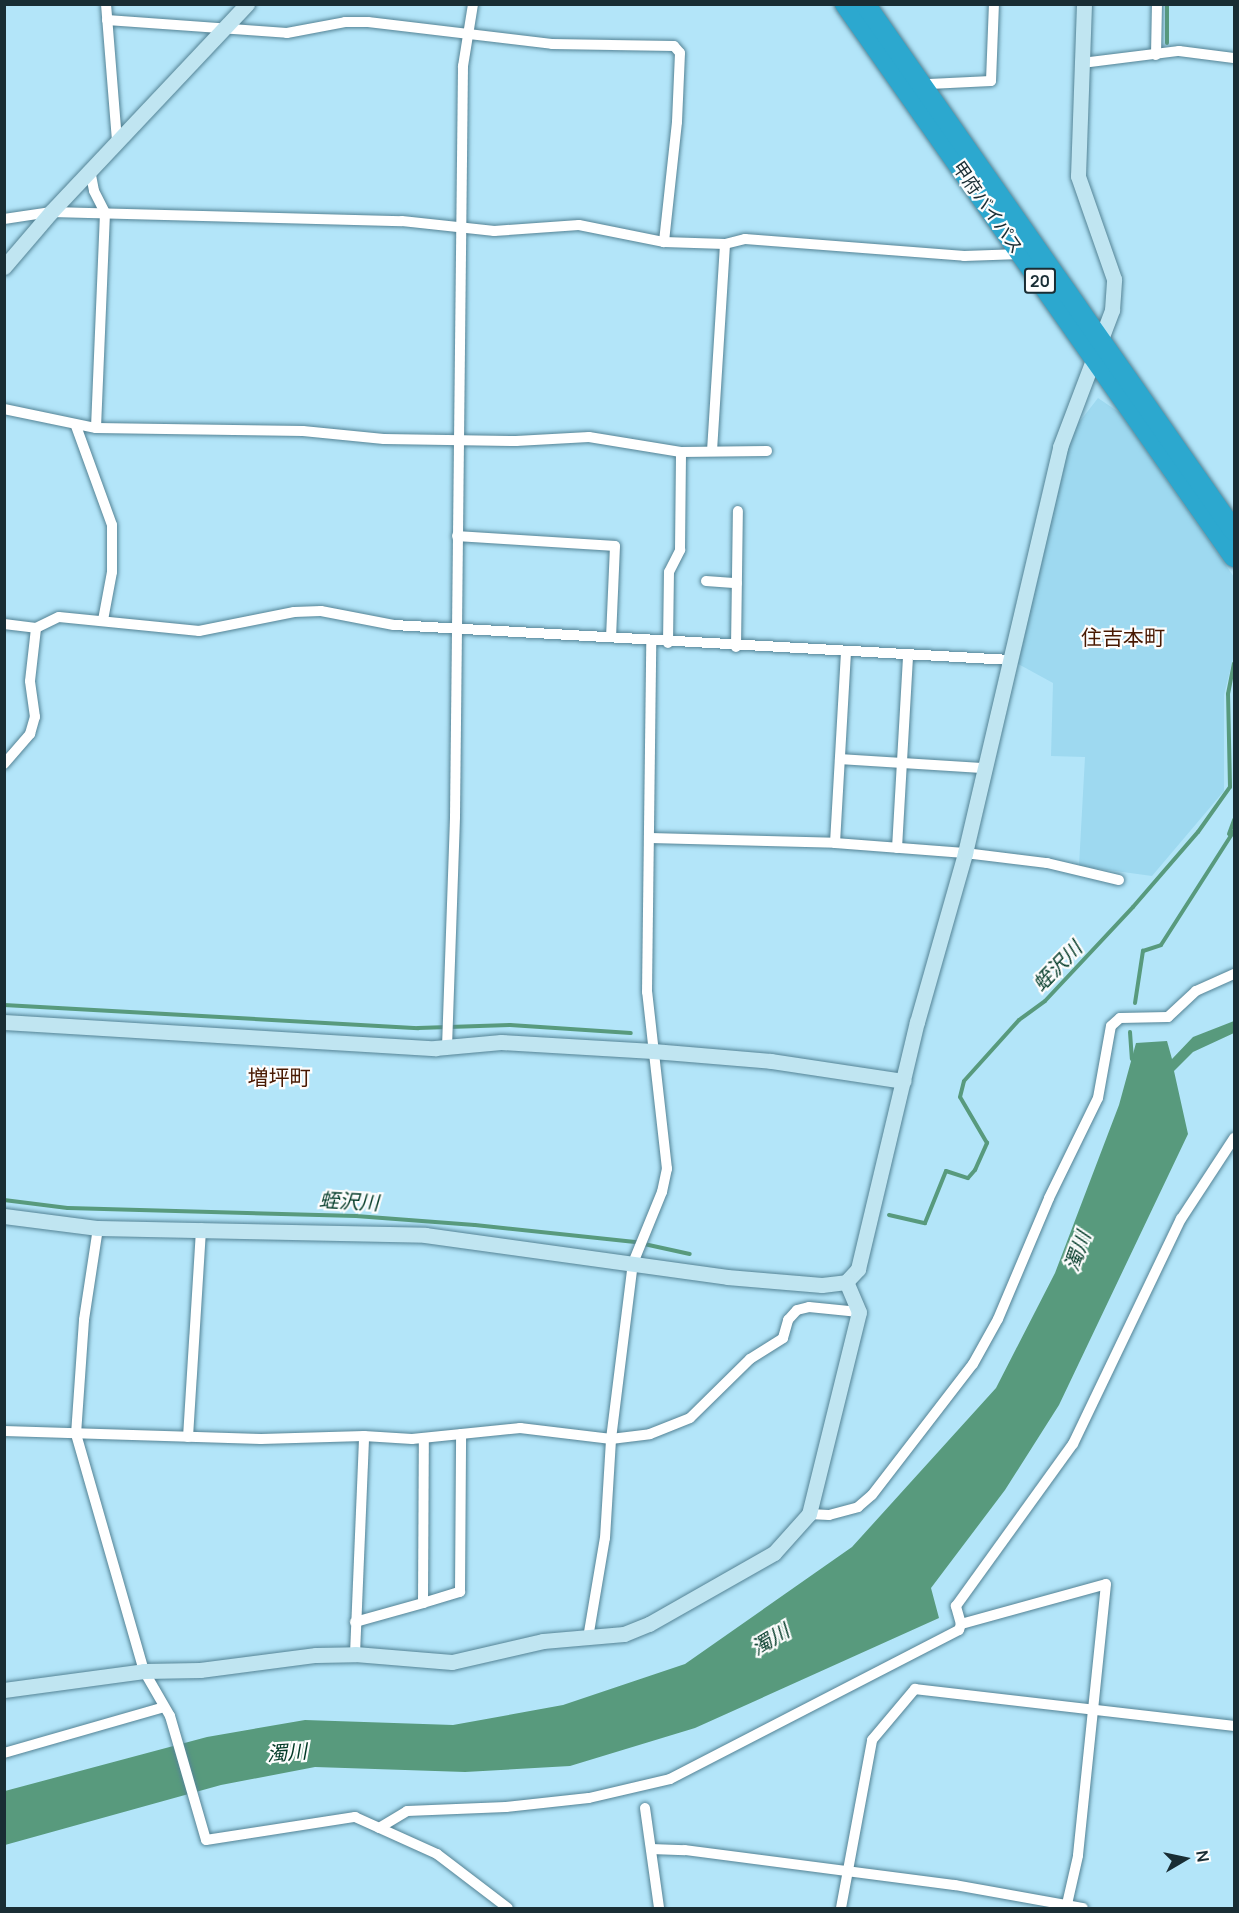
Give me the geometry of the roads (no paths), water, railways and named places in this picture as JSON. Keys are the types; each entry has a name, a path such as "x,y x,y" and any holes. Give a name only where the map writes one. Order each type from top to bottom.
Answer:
{"highway":[{"name":"甲府バイパス","path":"845,4 1021,254 1097,348 1234,531"},
{"name":"甲府バイパス","path":"865,4 924,87 1234,557"}],"street":[{"path":"106,4 117,142"},
{"path":"4,267 51,212 247,4"},
{"path":"447,1044 455,817 463,66 470,35 473,4"},
{"path":"924,87 991,81 994,4"},
{"path":"4,1216 98,1228 201,1228 425,1235 636,1257 727,1277 822,1285 846,1282 858,1269 865,1250 903,1081 965,853 1060,447 1112,310 1114,279 1078,176 1084,4"},
{"path":"1156,55 1157,4"},
{"path":"107,20 206,26 222,31 287,33 345,22 368,22 572,45 674,46 680,53 677,122 664,242"},
{"path":"1082,63 1179,51 1234,58"},
{"path":"90,170 94,190 105,213 96,428"},
{"path":"4,219 51,212 402,221 463,229 536,230 579,225 664,242 725,244 745,239 952,256 1021,254"},
{"path":"712,451 725,244"},
{"path":"4,409 76,426 96,428 274,430 354,438 458,439 589,436 681,453 767,451"},
{"path":"76,426 112,525 112,572 103,620"},
{"path":"668,643 669,572 680,550 681,453"},
{"path":"736,647 738,510"},
{"path":"457,536 615,546 611,637"},
{"path":"706,581 738,583"},
{"path":"4,624 36,628 59,617 199,631 294,612 321,611 394,625 611,637 736,647 1011,660"},
{"path":"4,764 30,734 34,717 30,681 36,628"},
{"path":"588,1638 605,1538 611,1439 636,1257 662,1192 667,1169 647,992 651,642"},
{"path":"835,843 846,652"},
{"path":"897,848 908,655"},
{"path":"840,759 985,768"},
{"path":"650,838 835,843 965,853 1047,863 1119,880"},
{"path":"810,1514 829,1515 858,1507 872,1495 973,1364 998,1319 1049,1198 1098,1098 1111,1026 1120,1018 1168,1017 1196,991 1234,974"},
{"path":"4,1022 447,1044 501,1042 653,1051 771,1061 903,1081"},
{"path":"379,1828 407,1811 506,1807 589,1798 670,1779 959,1630 961,1624 956,1606 1074,1444 1181,1219 1234,1138"},
{"path":"98,1228 84,1320 76,1434 144,1671 167,1712 206,1840 355,1817 436,1854 508,1908"},
{"path":"188,1437 201,1228"},
{"path":"4,1690 144,1671 200,1670 287,1658 355,1654 452,1662 543,1641 624,1634 699,1598 774,1553 810,1514 859,1312 846,1282"},
{"path":"4,1431 188,1437 424,1438 520,1428 611,1439 650,1434 690,1418 750,1359 783,1338 788,1320 797,1310 809,1307 859,1312"},
{"path":"355,1622 460,1592 461,1434"},
{"path":"355,1654 364,1436"},
{"path":"423,1603 424,1438"},
{"path":"961,1624 1106,1584 1078,1857 1067,1904"},
{"path":"841,1908 872,1740 915,1689 1234,1726"},
{"path":"4,1753 167,1712"},
{"path":"645,1808 659,1908"},
{"path":"651,1849 685,1850 849,1874 955,1885 1083,1908"}],"water":[{"name":"濁川","path":"1234,1021 1234,1033 1193,1052 1174,1071 1188,1134 1059,1405 1005,1490 931,1588 939,1618 695,1728 570,1766 465,1772 315,1767 221,1785 5,1845 5,1791 207,1737 305,1720 453,1725 563,1705 685,1664 852,1547 996,1388 1055,1273 1119,1105 1136,1043 1167,1041 1172,1059 1193,1037"}],"waterway":[{"name":"蛭沢川","path":"1167,4 1167,43"},
{"name":"蛭沢川","path":"889,1215 925,1223 946,1171 968,1178 975,1170 987,1143 960,1097 964,1081 1019,1020 1045,1001 1133,907 1198,832 1230,787 1228,694 1234,664"},
{"path":"1229,834 1234,820"},
{"path":"1135,1003 1143,951 1161,945 1234,831"},
{"path":"4,1005 418,1028 510,1025 631,1033"},
{"path":"1130,1032 1132,1059"},
{"name":"蛭沢川","path":"4,1200 68,1208 356,1216 475,1225 635,1242 690,1254"}],"district":[{"name":"住吉本町","path":"1123,637"},
{"name":"増坪町","path":"279,1077"}]}
